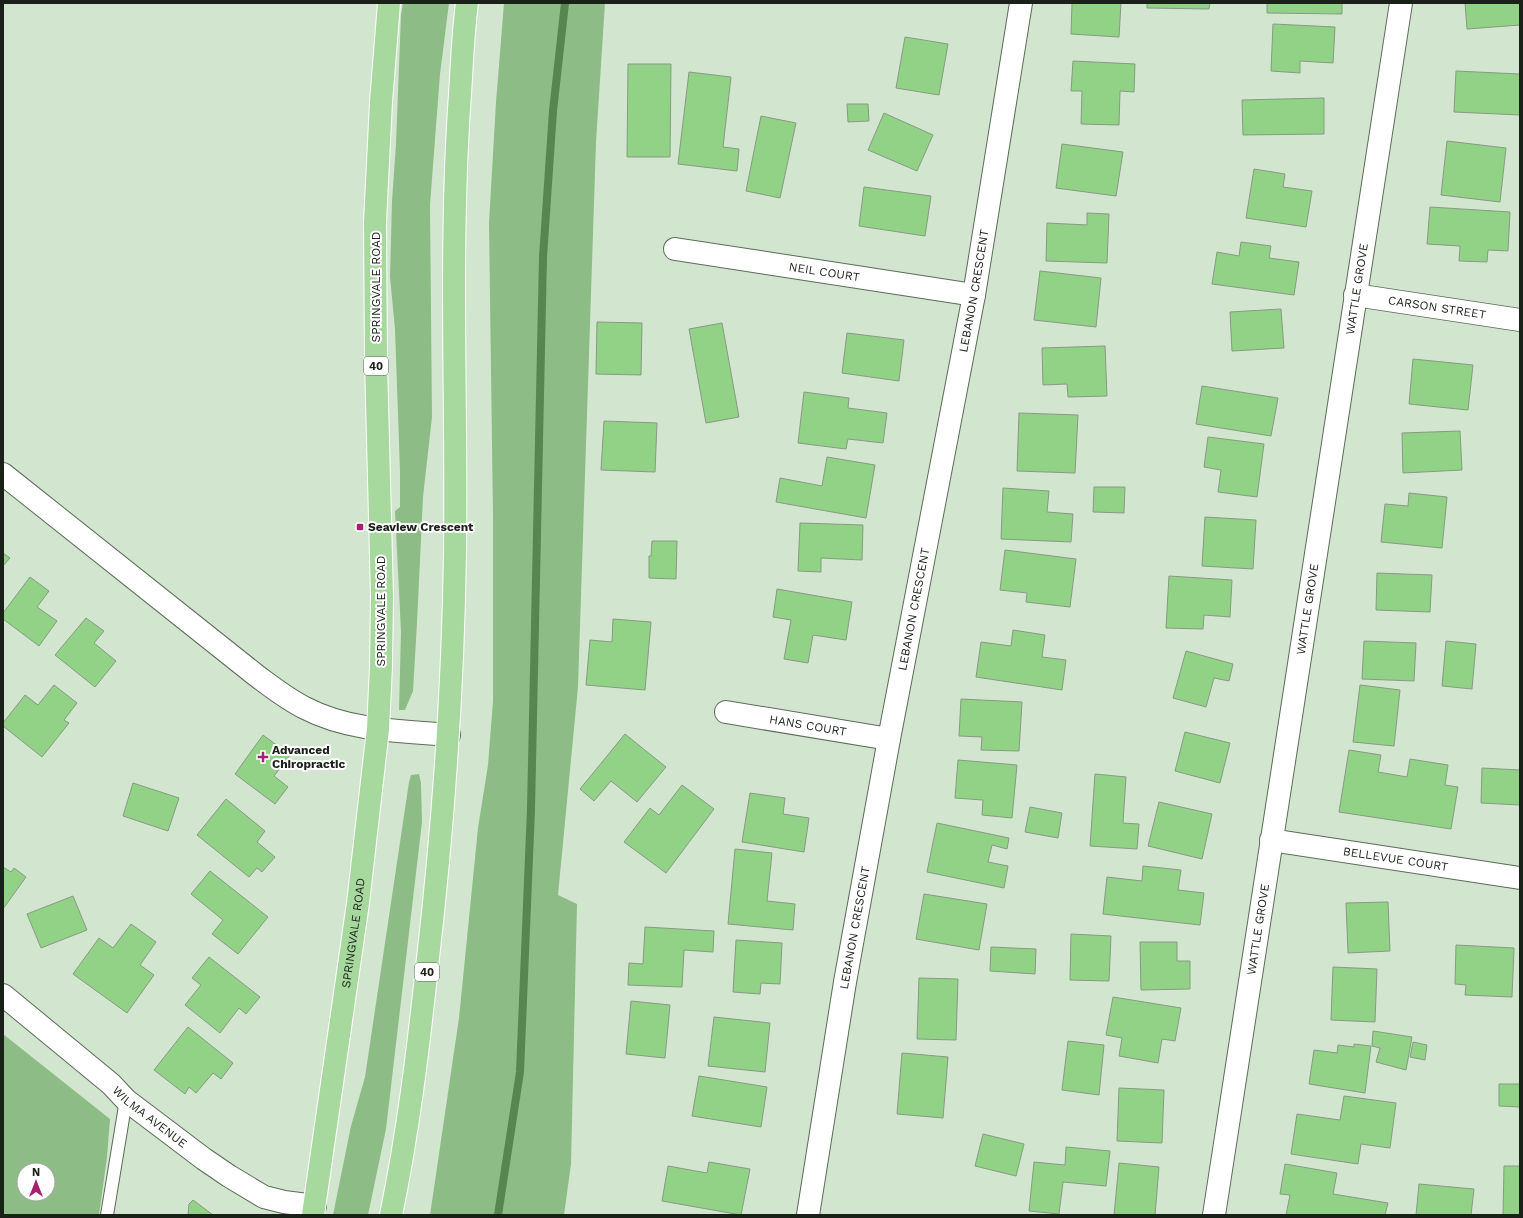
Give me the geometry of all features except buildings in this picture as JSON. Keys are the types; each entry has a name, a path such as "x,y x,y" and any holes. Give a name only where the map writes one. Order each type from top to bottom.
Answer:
{"highway":[{"name":"SPRINGVALE ROAD","path":"314,1210 358,903 378,729 382,596 376,362 375,222 380,108 389,3"},
{"name":"40","path":"391,1215 405,1139 425,995 444,804 454,617 454,210 458,122 467,3"}],"street":[{"name":"LEBANON CRESCENT","path":"808,1215 844,982 974,294 1021,3"},
{"name":"WATTLE GROVE","path":"1214,1215 1401,3"},
{"name":"NEIL COURT","path":"675,249 974,294"},
{"name":"CARSON STREET","path":"1355,295 1520,320"},
{"path":"3,474 256,676 286,697 321,715 353,725 378,729 448,735"},
{"name":"HANS COURT","path":"726,712 889,739"},
{"name":"BELLEVUE COURT","path":"1271,840 1520,878"},
{"name":"WILMA AVENUE","path":"3,995 111,1084 126,1100 204,1159 264,1197 314,1210"}],"lane":[{"path":"107,1215 126,1100"}],"green space":[{"path":"403,3 449,3 440,74 430,205 432,417 423,497 413,691 405,710 399,710 401,632 395,511 400,507 400,471 395,329 390,277 392,201 396,144 401,15"},
{"path":"504,3 605,3 596,142 578,687 558,895 577,904 571,1164 564,1215 430,1215 459,1018 478,828 488,765 493,701 493,518 489,223 496,102"},
{"path":"419,774 421,783 422,822 386,1129 368,1215 333,1215 351,1126 365,1077 409,782 411,775"},
{"path":"3,1034 110,1119 107,1157 99,1215 3,1215"}],"waterway":[{"path":"498,1215 520,1072 531,809 543,257 553,111 565,3"}],"place":[{"name":"Seaview Crescent","path":"360,527"},
{"name":"Advanced Chiropractic","path":"263,757"}]}
